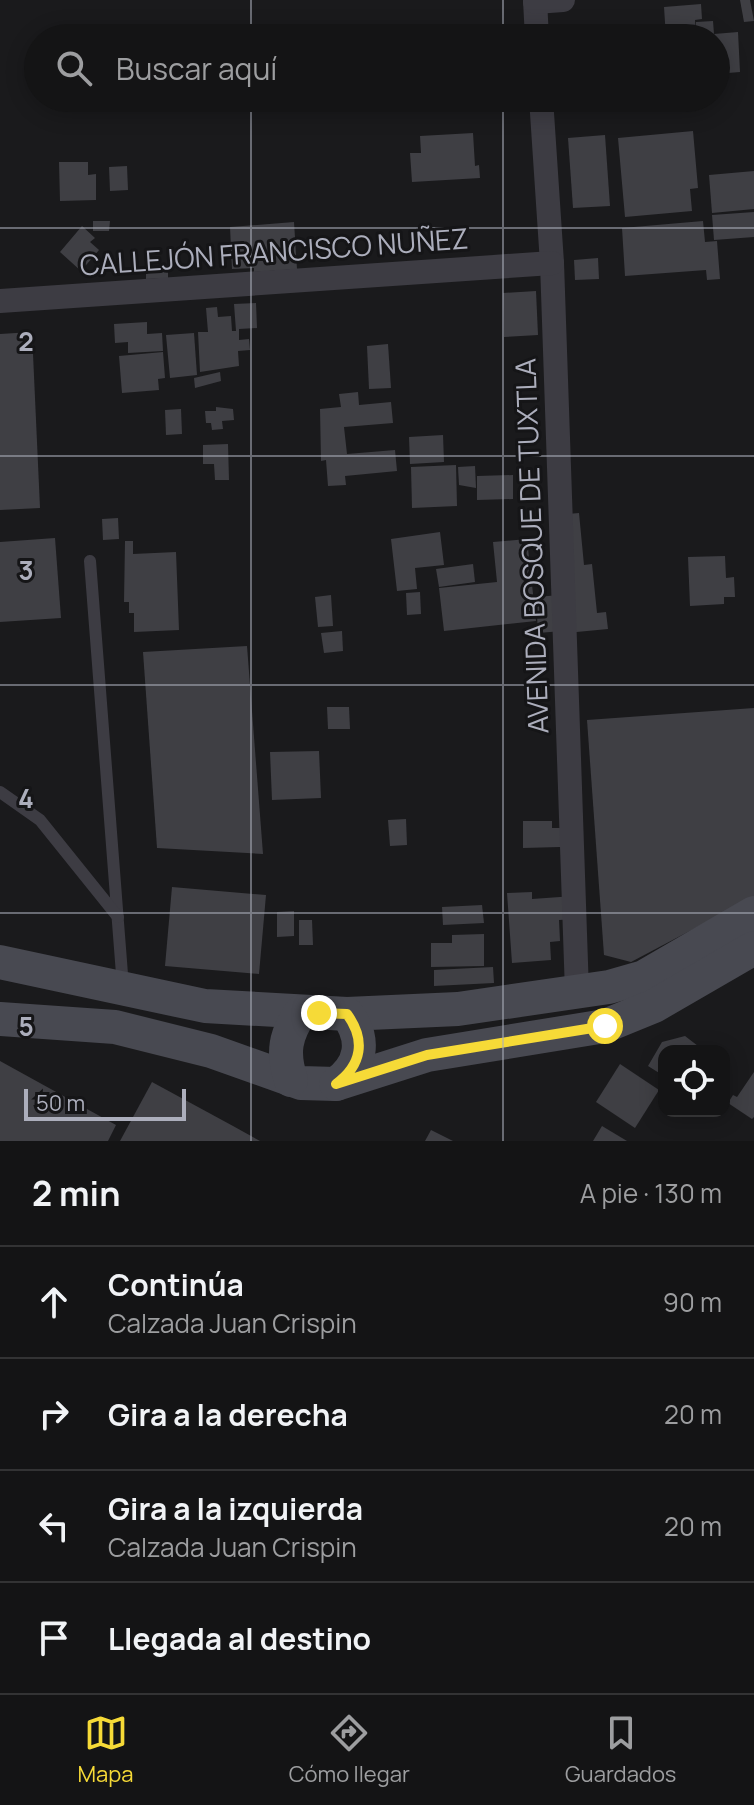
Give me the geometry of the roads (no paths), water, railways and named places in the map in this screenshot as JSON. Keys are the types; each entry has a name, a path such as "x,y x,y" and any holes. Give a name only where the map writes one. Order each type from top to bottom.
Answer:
{"main road":[{"path":"0,962 205,1006 347,1014 458,1009 577,992 644,977 754,913"},
{"path":"0,1019 129,1030 211,1051 291,1080 336,1084 427,1055 605,1026 654,1006 754,948"},
{"path":"291,1080 285,1063 285,1045 290,1027 301,1012"},
{"path":"336,1084 355,1065 359,1052 359,1038 347,1014"}],"street":[{"path":"536,24 535,1 563,0"},
{"name":"AVENIDA BOSQUE DE TUXTLA","path":"542,112 552,263 577,992"},
{"name":"CALLEJÓN FRANCISCO NUÑEZ","path":"0,301 552,263"}],"lane":[{"path":"90,561 124,990"},
{"path":"0,792 40,820 118,917"}]}
